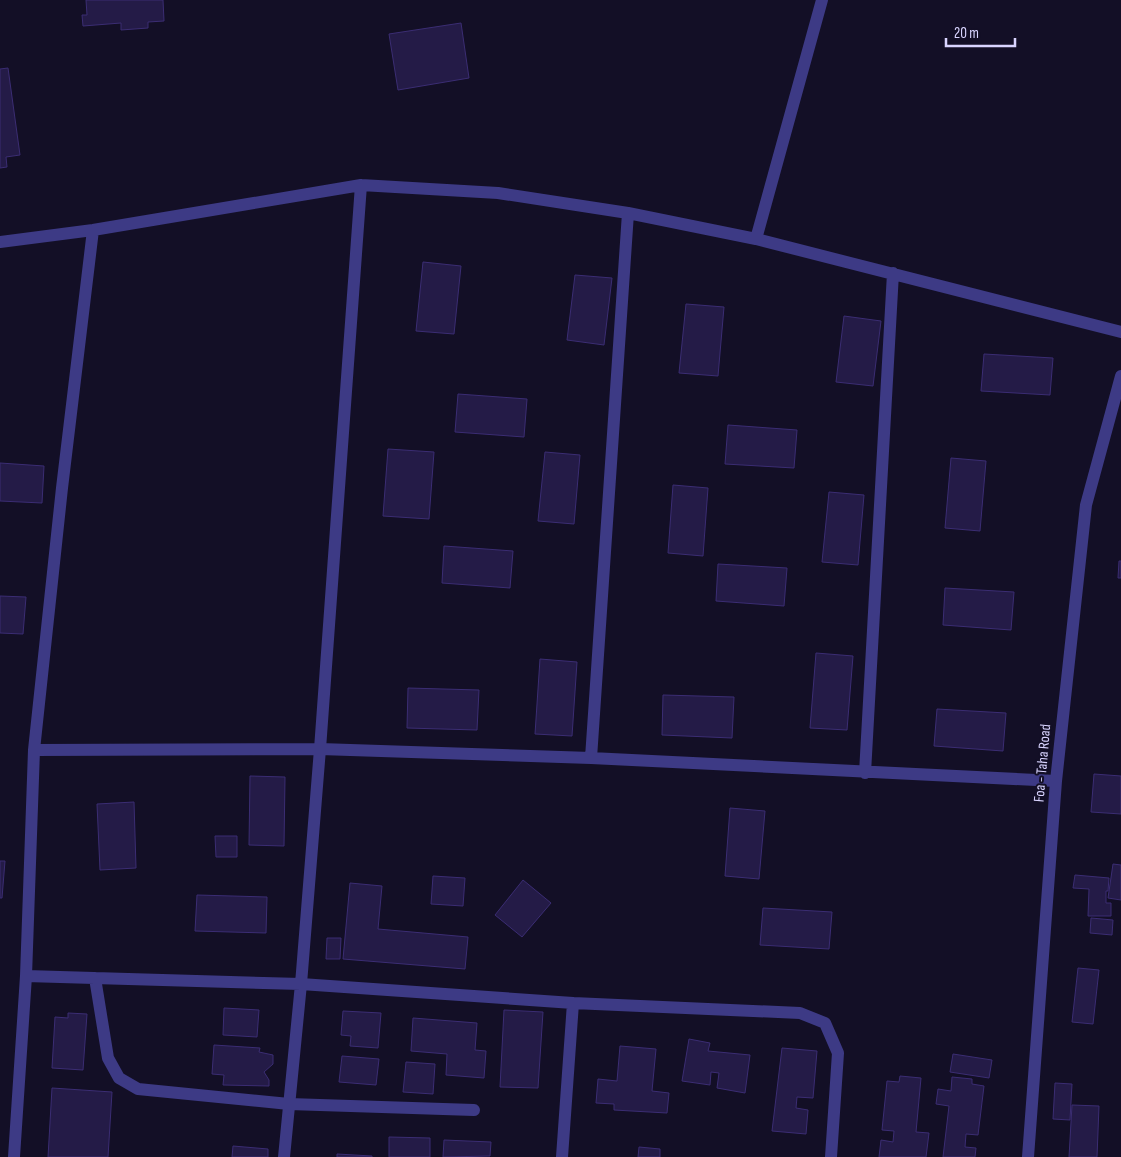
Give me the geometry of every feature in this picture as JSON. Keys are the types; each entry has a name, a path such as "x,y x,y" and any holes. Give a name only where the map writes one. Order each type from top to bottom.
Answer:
{"street":[{"path":"756,239 822,0"},
{"path":"284,1157 301,984 320,749 361,185"},
{"path":"0,242 93,230 361,185 498,193 628,213 756,239 1121,332"},
{"path":"591,758 628,213"},
{"path":"14,1157 26,976 34,750 61,497 93,230"},
{"path":"865,773 893,273"},
{"name":"Foa - Taha Road","path":"1028,1157 1056,781 1086,504 1121,376"},
{"path":"34,750 320,749 591,758 1056,781"},
{"path":"26,976 301,984 573,1003 800,1013 825,1023 838,1053 831,1157"},
{"path":"95,978 108,1058 119,1078 138,1089 289,1104 474,1110"},
{"path":"562,1157 573,1003"}],"building":[{"path":"86,0 163,0 164,21 148,22 148,28 121,30 121,23 83,26 82,15 87,15"},
{"path":"461,23 469,78 398,90 389,34"},
{"path":"8,68 20,155 6,157 7,167 0,168 0,69"},
{"path":"423,262 461,266 454,334 416,331"},
{"path":"575,275 612,278 604,345 567,340"},
{"path":"686,304 724,307 718,376 679,373"},
{"path":"844,316 881,321 873,386 836,382"},
{"path":"984,354 1053,358 1050,395 981,391"},
{"path":"458,394 527,399 524,437 455,432"},
{"path":"728,425 797,430 794,468 725,464"},
{"path":"388,449 434,452 429,519 383,516"},
{"path":"545,452 580,455 574,524 538,521"},
{"path":"951,458 986,461 980,531 945,528"},
{"path":"0,463 44,466 42,503 0,501"},
{"path":"673,485 708,488 703,556 668,553"},
{"path":"829,492 864,495 858,565 822,562"},
{"path":"444,546 513,551 510,588 442,583"},
{"path":"1119,561 1121,561 1121,578 1118,578"},
{"path":"718,564 787,568 784,606 716,601"},
{"path":"945,588 1014,592 1011,630 943,625"},
{"path":"0,596 26,597 23,634 0,633"},
{"path":"816,653 853,656 847,730 810,728"},
{"path":"540,659 577,662 572,736 535,734"},
{"path":"408,688 479,690 477,730 407,728"},
{"path":"663,695 734,697 732,738 662,735"},
{"path":"937,709 1006,713 1003,751 934,746"},
{"path":"1094,774 1121,776 1121,814 1091,812"},
{"path":"250,776 285,777 284,846 249,845"},
{"path":"134,802 136,868 100,870 97,804"},
{"path":"730,808 765,811 759,879 725,876"},
{"path":"215,836 237,836 237,857 216,857"},
{"path":"0,861 5,861 2,898 0,898"},
{"path":"1113,864 1121,865 1121,900 1108,898"},
{"path":"1075,875 1109,878 1106,903 1111,903 1111,916 1088,916 1089,889 1073,888"},
{"path":"433,876 465,878 463,906 431,904"},
{"path":"523,880 551,903 522,937 495,915"},
{"path":"350,883 382,886 378,929 468,937 465,969 343,959"},
{"path":"197,895 267,897 266,933 195,931"},
{"path":"763,908 832,912 829,949 760,945"},
{"path":"1091,918 1113,920 1112,935 1090,933"},
{"path":"327,938 341,938 340,959 326,959"},
{"path":"1078,968 1099,970 1093,1024 1072,1022"},
{"path":"224,1008 259,1010 257,1037 223,1035"},
{"path":"504,1010 543,1012 538,1088 500,1087"},
{"path":"343,1011 381,1013 378,1048 350,1046 351,1036 341,1035"},
{"path":"68,1013 87,1014 83,1070 52,1068 55,1017 68,1018"},
{"path":"413,1018 477,1023 475,1050 486,1051 484,1078 446,1075 447,1054 411,1051"},
{"path":"689,1039 710,1043 708,1051 750,1055 745,1093 717,1088 719,1073 711,1072 710,1085 682,1081"},
{"path":"214,1045 260,1048 259,1052 273,1055 273,1064 264,1072 269,1080 269,1086 223,1085 224,1075 212,1074"},
{"path":"620,1046 656,1049 652,1091 669,1093 667,1113 614,1110 614,1104 596,1103 598,1079 617,1081"},
{"path":"782,1048 817,1051 813,1098 797,1097 796,1108 808,1110 806,1134 772,1131"},
{"path":"953,1054 992,1060 989,1078 950,1072"},
{"path":"342,1056 379,1059 376,1085 339,1082"},
{"path":"406,1062 435,1064 433,1094 403,1092"},
{"path":"900,1076 921,1078 916,1132 929,1133 926,1157 879,1157 881,1140 893,1142 894,1131 882,1130 887,1081 899,1082"},
{"path":"952,1077 972,1079 972,1084 984,1086 978,1135 966,1134 965,1147 976,1148 975,1157 943,1157 949,1106 936,1104 938,1089 951,1091"},
{"path":"1055,1083 1072,1084 1070,1120 1053,1119"},
{"path":"52,1088 112,1092 108,1157 48,1157"},
{"path":"1072,1105 1099,1106 1097,1157 1069,1157"},
{"path":"389,1137 430,1138 430,1157 389,1157"},
{"path":"444,1140 491,1142 490,1156 443,1157"},
{"path":"233,1146 268,1149 268,1157 232,1157"},
{"path":"639,1147 660,1149 660,1157 638,1157"},
{"path":"337,1154 372,1156 372,1157 337,1157"}]}
